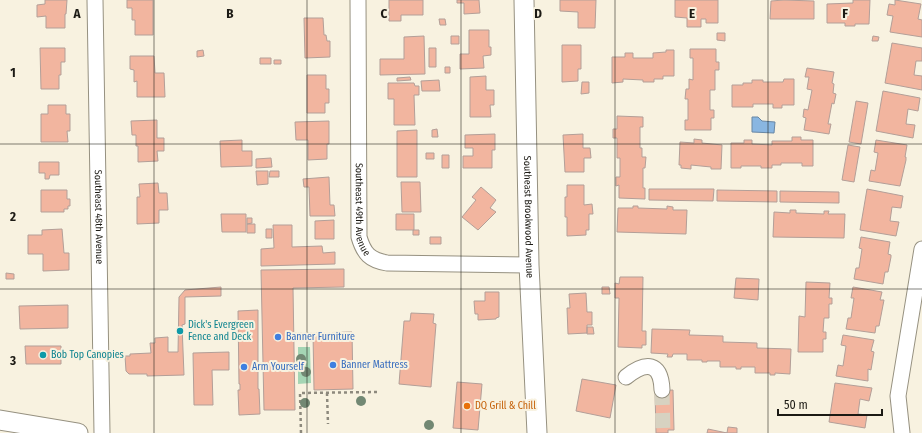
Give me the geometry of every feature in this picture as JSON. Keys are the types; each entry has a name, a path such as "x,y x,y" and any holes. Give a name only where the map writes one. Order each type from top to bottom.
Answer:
{"main road":[{"name":"Southeast Brookwood Avenue","path":"524,0 529,265 537,433"},
{"path":"0,420 78,433"}],"street":[{"name":"Southeast 48th Avenue","path":"95,0 102,433"},
{"name":"Southeast 49th Avenue","path":"358,0 359,237 367,255 377,262 387,264 529,265"},
{"path":"902,433 898,396 917,307 922,249"},
{"path":"626,377 635,370 649,367 654,368 659,372 662,380 662,390"}],"path":[{"path":"301,433 300,393 378,392"},
{"path":"327,393 328,424"}],"green space":[{"path":"298,347 310,347 311,383 298,384"}],"water":[{"path":"752,117 758,117 762,121 775,122 774,133 752,132"}],"building":[{"path":"45,0 67,0 65,28 46,28 46,16 37,17 37,5 45,4"},
{"path":"127,0 153,0 153,35 135,35 135,20 132,20 132,8 127,8"},
{"path":"389,0 423,0 423,15 401,15 401,21 389,21"},
{"path":"457,0 479,0 480,13 464,14 464,3 457,3"},
{"path":"560,0 596,0 595,28 578,28 578,12 560,11"},
{"path":"675,0 718,0 718,23 706,23 706,19 701,19 701,27 687,27 687,18 675,17"},
{"path":"853,0 870,0 869,24 845,26 845,23 827,23 827,4 853,3"},
{"path":"895,0 921,4 918,19 922,20 922,37 890,32 893,16 887,15 889,4 895,5"},
{"path":"771,1 814,1 814,19 770,19"},
{"path":"304,18 323,18 324,35 326,35 327,41 330,41 330,57 305,58"},
{"path":"439,19 445,19 446,25 440,25"},
{"path":"469,30 489,30 489,47 491,47 491,55 483,56 484,68 460,69 460,54 469,54"},
{"path":"717,33 725,33 725,41 717,40"},
{"path":"424,36 425,74 380,75 380,59 404,59 404,37"},
{"path":"451,36 459,36 459,44 451,44"},
{"path":"873,36 879,37 878,41 872,41"},
{"path":"892,43 922,48 922,61 916,61 914,75 922,76 922,90 885,83"},
{"path":"562,45 581,45 581,69 578,69 578,81 562,82"},
{"path":"40,48 65,48 65,62 61,62 61,75 59,75 59,89 41,89"},
{"path":"429,48 436,48 436,67 429,67"},
{"path":"690,49 716,49 716,62 719,62 719,70 715,70 715,90 710,90 710,110 714,110 714,118 711,118 711,130 685,130 685,120 688,120 688,99 685,99 686,89 689,89 689,79 693,80 693,58 690,58"},
{"path":"203,50 204,56 197,57 197,51"},
{"path":"666,50 674,50 674,76 663,76 663,79 654,79 654,82 623,79 623,82 612,83 612,57 625,57 625,53 633,53 633,58 653,58 653,53 666,52"},
{"path":"130,56 154,56 155,73 164,73 165,97 137,97 137,81 134,82 134,70 130,69"},
{"path":"260,58 271,58 271,64 260,64"},
{"path":"274,60 281,60 281,64 274,64"},
{"path":"445,67 450,67 450,73 445,73"},
{"path":"807,68 834,72 832,83 834,84 833,93 836,94 834,104 832,103 828,124 831,124 829,134 804,130 806,118 803,117 804,109 808,110 812,90 807,89 809,77 805,77"},
{"path":"307,75 326,75 326,89 329,89 329,103 325,103 325,113 307,113"},
{"path":"486,76 486,90 494,90 494,105 490,105 491,117 470,117 470,77"},
{"path":"410,77 411,80 397,81 397,78"},
{"path":"784,79 794,79 794,105 782,105 782,108 773,108 773,104 753,104 753,107 732,107 732,85 752,83 752,80 763,80 763,82 783,82"},
{"path":"439,80 440,91 422,91 421,81"},
{"path":"582,82 589,82 589,93 581,94"},
{"path":"388,83 414,83 415,86 419,86 419,95 414,95 415,125 394,125 394,99 388,99"},
{"path":"883,91 920,98 918,111 908,109 906,124 915,125 913,138 876,131"},
{"path":"856,101 868,103 861,144 849,142"},
{"path":"48,105 66,105 66,114 70,114 70,131 67,131 68,142 41,142 41,114 48,114"},
{"path":"617,116 643,117 643,127 640,127 640,148 642,148 642,157 646,157 645,168 643,168 643,188 645,188 645,199 619,198 619,185 616,186 616,177 620,177 620,158 617,158 617,138 613,138 613,129 617,129"},
{"path":"157,120 157,138 164,138 164,151 157,151 158,161 138,162 138,146 136,146 136,135 132,135 131,121"},
{"path":"329,121 329,144 327,144 327,159 308,160 308,140 296,140 295,122"},
{"path":"437,129 438,137 432,137 432,130"},
{"path":"417,130 417,177 397,177 397,131"},
{"path":"495,134 495,150 492,150 492,168 463,168 463,156 473,156 473,148 465,148 465,135"},
{"path":"583,134 583,148 590,148 591,158 584,158 584,172 565,172 563,135"},
{"path":"792,137 801,137 801,140 813,140 813,166 802,166 802,163 781,163 781,165 772,165 772,168 761,168 761,166 741,166 741,168 731,168 731,143 744,143 744,140 752,140 752,144 772,145 772,141 792,141"},
{"path":"694,139 702,140 702,143 722,145 721,169 711,169 711,167 691,165 691,169 681,168 681,165 679,165 680,142 694,143"},
{"path":"242,140 242,151 252,151 252,166 221,167 220,141"},
{"path":"876,140 907,145 906,160 900,186 869,181 871,170 875,171 878,153 874,152"},
{"path":"848,145 860,147 854,182 842,180"},
{"path":"426,153 434,153 434,159 426,159"},
{"path":"442,155 449,155 449,168 442,168"},
{"path":"271,158 272,167 256,168 256,159"},
{"path":"39,162 59,162 59,175 50,175 49,179 45,179 45,173 39,173"},
{"path":"256,171 268,171 268,184 257,185"},
{"path":"270,171 279,171 279,177 269,177"},
{"path":"329,177 330,205 334,205 335,216 310,216 309,187 304,187 303,179"},
{"path":"401,182 420,182 421,212 402,212"},
{"path":"158,183 159,193 167,193 168,210 159,210 159,223 137,224 137,197 140,197 139,184"},
{"path":"567,185 584,185 584,205 592,204 593,214 589,214 589,230 586,230 586,235 567,236 565,197 567,197"},
{"path":"481,187 496,200 490,208 496,212 478,230 462,217 476,200 472,197"},
{"path":"649,189 714,189 713,201 649,200"},
{"path":"867,189 903,196 901,208 892,207 890,221 899,222 896,236 860,230"},
{"path":"41,190 67,190 67,199 70,199 70,206 68,206 68,209 64,209 64,212 41,212"},
{"path":"717,190 777,191 777,202 717,201"},
{"path":"780,191 839,192 839,203 780,202"},
{"path":"633,206 638,206 638,208 667,209 667,206 673,207 673,210 687,210 686,234 617,232 618,208 633,208"},
{"path":"790,210 796,210 796,213 824,214 824,211 829,211 828,214 845,214 844,238 773,237 774,212 790,213"},
{"path":"221,214 246,214 246,232 222,232"},
{"path":"396,214 414,214 414,230 396,230"},
{"path":"247,218 252,218 252,223 247,224"},
{"path":"334,220 334,239 315,239 315,221"},
{"path":"247,224 255,224 255,233 247,233"},
{"path":"273,225 292,225 292,247 322,246 323,253 335,252 335,264 261,266 261,249 274,248"},
{"path":"62,229 64,253 69,253 69,270 43,271 43,254 28,254 28,235 42,235 42,230"},
{"path":"266,229 272,229 272,238 266,238"},
{"path":"413,230 419,230 419,235 413,235"},
{"path":"430,237 441,237 441,244 430,244"},
{"path":"861,237 890,242 888,254 891,255 891,257 888,272 885,272 883,284 854,279 856,268 859,268 862,249 859,248"},
{"name":"Banner Furniture","path":"344,269 344,287 293,288 295,410 264,410 261,270"},
{"path":"6,273 14,274 14,279 6,279"},
{"path":"620,277 643,277 642,331 646,331 646,345 642,345 642,348 618,347 619,298 615,298 615,283 619,284"},
{"path":"736,278 759,279 758,300 734,298"},
{"path":"806,282 830,283 829,298 832,298 832,304 829,304 829,318 824,318 823,332 826,332 826,339 823,339 823,352 798,352 799,316 805,317"},
{"name":"Dick's Evergreen Fence and Deck","path":"221,287 221,296 185,297 185,324 182,325 184,375 147,376 147,374 129,374 126,371 125,356 130,356 130,354 151,353 150,343 155,343 155,338 168,337 168,352 178,352 179,297 185,290"},
{"path":"602,287 609,287 610,294 602,294"},
{"path":"853,287 882,292 880,300 884,300 879,326 876,326 875,333 846,329 848,318 851,318 854,298 851,298"},
{"path":"485,292 499,292 499,317 496,319 478,320 478,314 475,314 474,301 485,301"},
{"path":"586,293 587,312 592,312 592,325 587,325 587,333 568,334 567,308 570,308 569,294"},
{"path":"68,305 68,328 20,329 19,306"},
{"path":"258,310 258,389 260,414 239,415 238,390 240,390 240,384 238,311"},
{"path":"411,313 434,314 433,323 436,324 431,387 399,384 404,321 410,321"},
{"path":"587,327 593,327 594,334 587,334"},
{"path":"652,329 690,330 689,335 723,336 723,342 757,343 757,348 791,349 790,374 775,373 775,375 770,375 770,373 755,373 755,367 741,367 741,369 736,369 736,367 720,367 720,361 702,362 702,360 687,360 687,354 673,354 672,357 667,357 668,354 651,353"},
{"name":"Banner Mattress","path":"352,332 353,389 314,390 313,333"},
{"path":"293,333 313,333 313,341 293,341"},
{"path":"843,335 874,340 871,351 874,352 871,370 868,369 868,381 836,376 838,365 843,366 846,346 841,345"},
{"name":"Bob Top Canopies","path":"25,346 61,346 61,364 26,364"},
{"path":"229,352 229,370 212,370 213,405 194,405 193,353"},
{"path":"582,379 616,385 610,418 576,411"},
{"name":"DQ Grill & Chill","path":"457,382 482,384 478,430 453,428"},
{"path":"835,383 872,388 869,401 860,399 858,414 867,415 865,428 829,422"},
{"path":"673,390 674,430 668,430 668,433 656,433 655,391"},
{"path":"728,427 737,428 737,433 727,433"},
{"path":"708,429 727,433 707,433"}],"tunnel":[{"path":"662,390 663,433"}],"place":[{"name":"Dick's Evergreen Fence and Deck","path":"180,331"},
{"name":"Banner Furniture","path":"278,337"},
{"name":"Bob Top Canopies","path":"43,355"},
{"name":"Banner Mattress","path":"333,365"},
{"name":"Arm Yourself","path":"244,367"},
{"name":"DQ Grill & Chill","path":"467,406"}]}
